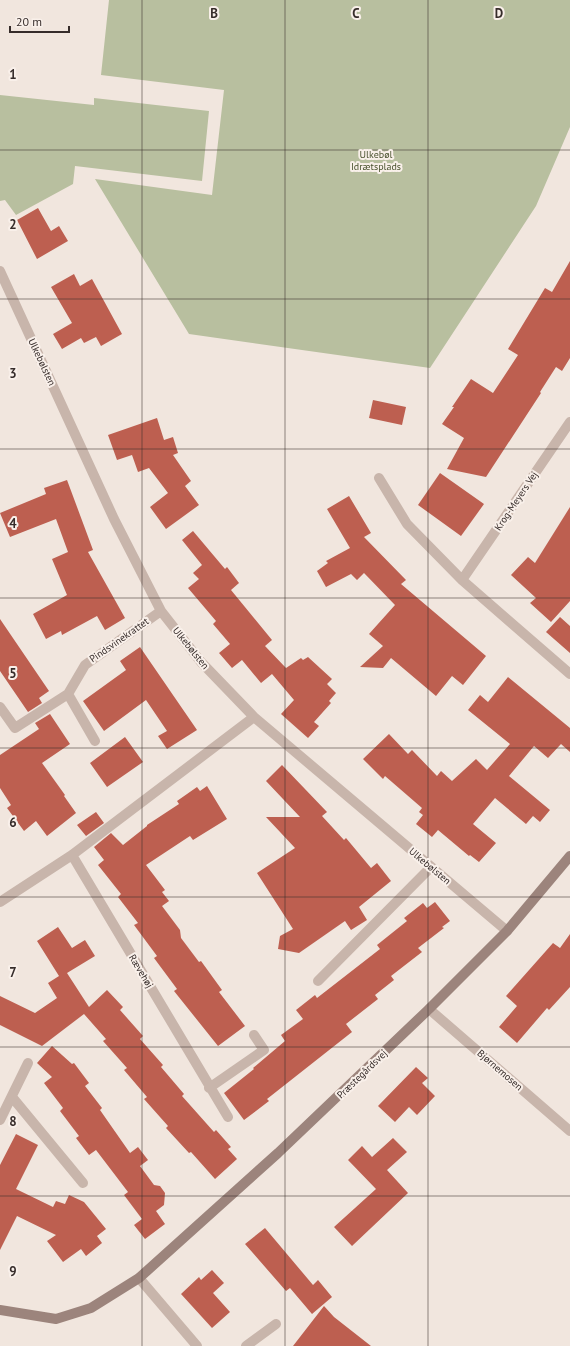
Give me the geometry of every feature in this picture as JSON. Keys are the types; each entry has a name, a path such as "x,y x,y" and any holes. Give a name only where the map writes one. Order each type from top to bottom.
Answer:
{"street":[{"name":"Ulkebølsten","path":"0,271 114,519 161,610 200,662 254,717 506,931"},
{"name":"Krog-Meyers Vej","path":"462,580 570,422"},
{"path":"379,478 407,524 462,580 570,674"},
{"name":"Pindsvinekrattet","path":"0,707 15,728 68,694 84,665 161,610"},
{"path":"68,694 95,741"},
{"path":"0,902 72,855 254,717"},
{"name":"Rævehøj","path":"72,855 209,1088 228,1117"},
{"name":"Præstegårdsvej","path":"0,1310 56,1319 91,1308 139,1278 278,1153 429,1009 506,931 570,856"},
{"path":"318,981 431,867"},
{"name":"Bjørnemosen","path":"429,1009 570,1131"},
{"path":"209,1088 264,1050 254,1036"},
{"path":"0,1120 28,1063"},
{"path":"12,1096 83,1183"},
{"path":"139,1278 197,1346"},
{"path":"246,1346 276,1324"}],"green space":[{"name":"Ulkebøl Idrætsplads","path":"109,0 570,0 570,127 536,206 430,368 189,334 95,179 212,195 224,90 101,75"},
{"path":"0,95 94,105 94,98 209,111 202,181 75,166 73,184 16,215 5,200 0,201"}],"building":[{"path":"38,208 51,231 59,226 68,241 37,259 17,220"},
{"path":"570,261 570,358 562,371 556,367 540,392 541,393 486,477 447,469 464,438 442,424 454,407 452,407 471,379 493,393 518,355 508,349 545,288 552,292"},
{"path":"74,274 80,286 92,279 122,334 101,346 96,337 84,343 81,338 62,349 53,334 72,323 51,287"},
{"path":"373,400 406,407 402,425 369,418"},
{"path":"157,418 164,440 173,437 178,453 173,455 191,481 185,486 199,505 166,529 150,507 168,493 149,468 138,472 132,455 117,460 108,435"},
{"path":"440,473 484,504 461,536 418,505"},
{"path":"67,480 93,550 88,552 125,618 105,630 97,616 62,635 61,631 46,639 33,614 67,595 52,559 68,552 56,519 10,537 0,513 46,494 44,488"},
{"path":"349,496 371,533 364,537 406,580 401,584 486,656 463,685 452,676 436,696 391,658 383,668 360,667 383,646 369,634 395,605 364,573 357,580 351,574 326,587 317,571 328,563 326,561 350,548 327,509"},
{"path":"570,507 570,601 551,622 530,603 536,598 511,575 528,557 535,563"},
{"path":"193,531 225,569 227,567 239,583 231,590 272,640 265,646 286,668 301,658 303,660 308,657 332,679 327,684 336,693 329,701 331,703 314,722 319,726 308,738 281,714 294,700 272,674 261,683 242,660 232,668 219,653 230,644 213,624 216,621 188,588 199,579 193,573 202,565 182,540"},
{"path":"560,617 570,626 570,653 546,632"},
{"path":"0,619 49,691 39,698 42,703 28,712 0,671"},
{"path":"140,647 197,730 167,749 158,736 167,731 146,700 104,731 83,701 126,670 120,661"},
{"path":"508,677 570,728 570,752 561,744 548,758 534,746 509,776 550,810 540,822 533,816 526,824 495,798 473,824 496,843 479,862 470,855 469,856 438,830 432,837 416,824 423,815 419,812 422,808 385,776 383,779 363,759 389,734 408,754 412,750 437,776 441,771 452,781 476,759 487,770 510,744 468,710 480,695 488,702"},
{"path":"50,714 70,744 42,763 76,813 47,836 36,821 24,831 7,808 11,805 0,788 0,755 39,729 35,723"},
{"path":"125,737 143,762 107,787 90,763"},
{"path":"282,765 327,812 322,816 344,840 346,838 371,868 377,863 391,881 359,907 367,920 351,930 345,921 299,953 278,949 280,936 293,929 257,873 295,848 266,817 300,817 266,781"},
{"path":"207,786 227,819 193,840 190,836 146,865 165,890 162,892 169,901 162,906 180,930 181,938 199,962 201,961 222,990 219,992 245,1026 218,1046 174,991 177,989 154,958 157,956 134,925 138,923 118,897 121,894 98,865 104,860 94,847 111,833 123,845 147,825 179,804 177,801 197,787 200,791"},
{"path":"96,812 104,823 86,836 77,825"},
{"path":"435,902 450,921 442,927 444,928 418,948 422,952 391,976 394,980 375,995 378,999 346,1024 352,1032 267,1099 269,1101 244,1120 224,1093 285,1041 281,1035 303,1019 296,1010 315,995 317,998 380,949 377,945 407,921 404,918 423,903 427,908"},
{"path":"58,927 72,948 85,940 95,956 67,973 89,1007 107,990 123,1007 120,1010 143,1036 140,1039 163,1065 161,1067 184,1094 182,1096 214,1132 216,1130 231,1147 228,1149 237,1159 215,1179 191,1152 189,1153 166,1128 168,1126 144,1099 147,1097 124,1070 127,1068 103,1041 106,1039 84,1014 42,1046 0,1025 0,996 35,1013 57,998 48,983 59,976 37,941"},
{"path":"570,934 570,987 549,1010 547,1008 517,1043 499,1027 517,1006 506,996 553,943 560,948"},
{"path":"52,1046 72,1064 74,1063 89,1083 85,1086 102,1108 100,1110 130,1153 138,1147 148,1160 140,1166 154,1185 160,1186 165,1193 164,1205 156,1211 165,1224 145,1239 134,1225 142,1219 124,1195 128,1192 96,1150 89,1155 76,1138 79,1136 60,1111 63,1108 44,1083 52,1077 37,1063"},
{"path":"416,1067 428,1078 422,1083 435,1096 417,1115 409,1107 395,1122 378,1106"},
{"path":"16,1134 38,1145 16,1189 53,1207 56,1201 65,1204 69,1195 84,1202 106,1229 97,1236 102,1243 86,1256 81,1249 63,1262 47,1241 56,1235 17,1216 0,1250 0,1165"},
{"path":"393,1138 407,1152 387,1170 408,1193 352,1246 334,1227 376,1189 348,1160 362,1146 372,1157"},
{"path":"265,1228 313,1285 318,1280 332,1297 312,1314 290,1288 286,1291 245,1244"},
{"path":"212,1270 224,1283 213,1293 230,1312 212,1328 181,1294 199,1277 201,1280"},
{"path":"324,1306 334,1317 371,1346 293,1346"}]}
